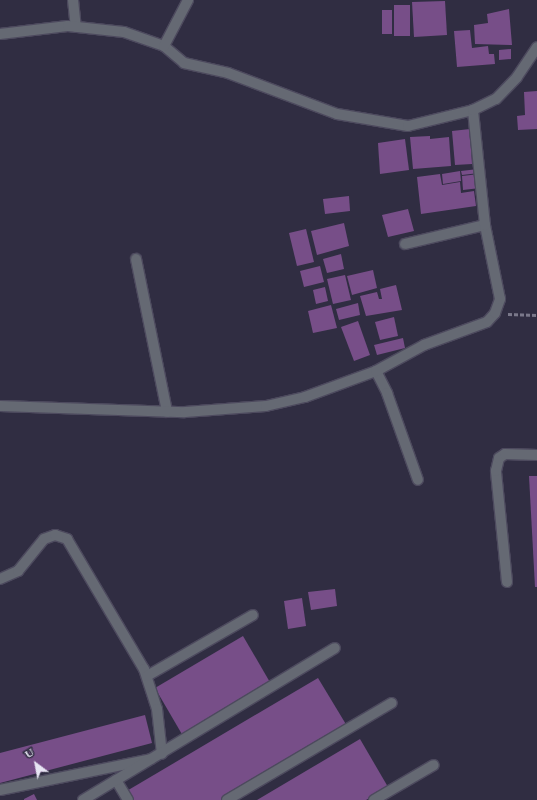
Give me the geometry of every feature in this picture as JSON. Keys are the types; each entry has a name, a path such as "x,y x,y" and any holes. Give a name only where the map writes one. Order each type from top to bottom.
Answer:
{"street":[{"path":"73,0 76,27"},
{"path":"164,46 188,0"},
{"path":"0,34 76,27 124,32 164,46 184,64 228,73 337,114 408,126 473,110 496,99 517,77 537,47"},
{"path":"0,406 167,412 266,406 305,397 376,371 424,345 486,322 495,313 500,299 485,225 473,110"},
{"path":"405,244 485,225"},
{"path":"136,260 167,412"},
{"path":"376,371 388,393 418,480"},
{"path":"507,582 496,471 499,458 505,454 537,455"},
{"path":"0,579 18,571 44,539 55,535 67,539 147,676 157,709 158,756"},
{"path":"147,676 252,615"},
{"path":"82,800 158,756 335,648"},
{"path":"227,800 392,702"},
{"path":"0,790 158,756"},
{"path":"374,800 434,765"},
{"path":"116,780 128,800"}],"path":[{"path":"495,313 537,315"}],"building":[{"path":"445,1 447,35 414,37 412,2"},
{"path":"394,5 410,5 410,36 394,36"},
{"path":"509,9 512,45 475,44 474,25 488,23 487,14"},
{"path":"382,10 392,10 392,34 382,34"},
{"path":"470,30 472,48 488,46 489,54 494,54 495,64 457,67 454,31"},
{"path":"511,49 511,59 499,60 499,50"},
{"path":"537,91 537,129 518,130 517,116 525,115 524,92"},
{"path":"470,129 472,164 455,165 452,131"},
{"path":"430,136 430,139 449,137 451,166 413,169 410,137"},
{"path":"405,139 409,170 380,174 378,143"},
{"path":"478,169 479,173 462,175 461,171"},
{"path":"460,171 461,181 443,184 442,174"},
{"path":"440,174 442,185 460,182 461,193 474,191 476,206 421,214 417,177"},
{"path":"479,174 480,188 463,190 462,176"},
{"path":"349,196 350,211 325,214 323,199"},
{"path":"408,209 414,231 388,237 382,215"},
{"path":"344,223 349,246 317,255 311,231"},
{"path":"306,229 314,262 297,266 289,233"},
{"path":"341,254 344,269 327,273 323,259"},
{"path":"320,266 324,282 304,287 300,271"},
{"path":"373,270 377,288 352,295 347,276"},
{"path":"345,275 351,300 333,304 327,279"},
{"path":"396,285 402,310 366,316 360,296 377,292 379,299 382,299 380,289"},
{"path":"325,287 328,301 316,304 313,290"},
{"path":"358,303 360,315 339,320 336,309"},
{"path":"331,305 337,328 313,333 308,311"},
{"path":"394,317 398,336 380,340 375,322"},
{"path":"358,321 370,355 354,361 341,327"},
{"path":"403,338 405,348 377,355 374,345"},
{"path":"529,476 537,476 537,587 535,587"},
{"path":"335,589 337,606 311,610 308,592"},
{"path":"302,598 306,626 288,629 284,601"},
{"path":"243,636 271,684 183,736 155,688"},
{"path":"318,678 347,726 221,800 130,800 125,792"},
{"path":"145,715 152,743 0,783 0,753"},
{"path":"360,739 388,787 366,800 257,800"},
{"path":"34,794 37,800 24,800 24,799"}]}
